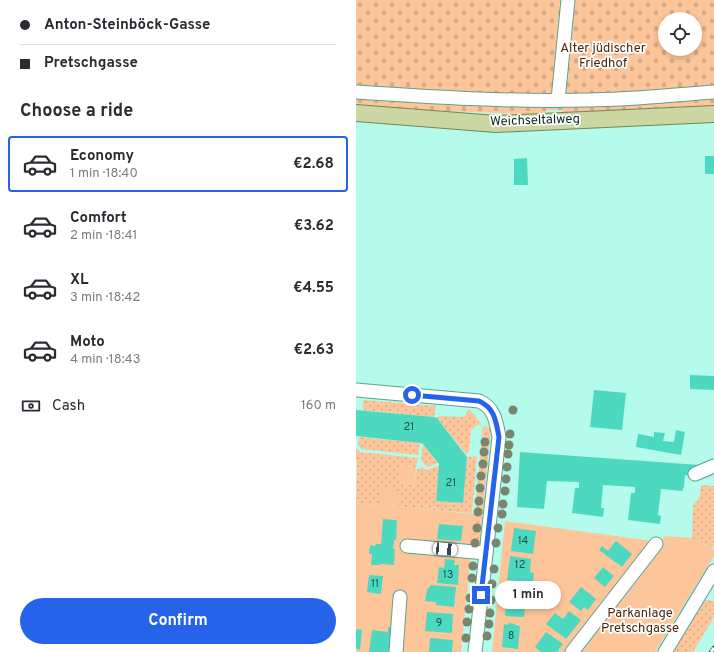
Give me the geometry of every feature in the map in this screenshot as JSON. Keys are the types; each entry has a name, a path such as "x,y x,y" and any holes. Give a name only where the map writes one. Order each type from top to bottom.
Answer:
{"main road":[{"name":"Weichseltalweg","path":"356,113 496,124 714,114"}],"street":[{"path":"558,100 568,0"},
{"path":"356,92 450,98 558,100 588,100 714,92"},
{"path":"356,390 479,401 487,405 494,413 499,437 475,652"},
{"path":"695,474 714,466"},
{"path":"572,652 656,544"},
{"path":"407,546 486,553"},
{"path":"666,652 714,571"},
{"path":"396,652 400,597"}],"green space":[{"name":"Alter jüdischer Friedhof","path":"356,0 714,0 714,107 562,115 563,111 561,110 548,110 546,111 546,115 356,106"},
{"path":"363,400 436,406 434,417 363,410"},
{"path":"467,410 470,410 481,425 477,425 471,430 469,452 466,454 437,418 439,416 463,417 466,415"},
{"path":"483,426 491,428 479,548 472,546"},
{"path":"359,437 420,443 418,455 362,449 358,445"},
{"path":"423,444 438,463 427,467 421,460"},
{"path":"356,448 360,452 418,458 416,467 400,466 399,482 414,484 417,470 422,467 426,470 439,466 436,501 462,503 467,457 477,456 472,513 398,507 381,489 380,505 356,503"},
{"path":"400,466 416,467 415,484 399,482"},
{"path":"701,485 714,486 713,548 692,538 693,506 700,496"},
{"path":"381,488 399,491 398,507 475,514 461,652 356,652 356,503 379,505"},
{"path":"505,521 653,541 568,652 492,652"},
{"name":"Parkanlage Pretschgasse","path":"665,536 692,538 714,549 714,556 655,652 580,652 649,565 647,560"},
{"path":"705,600 714,601 714,617 693,652 673,652"}],"building":[{"path":"705,156 714,156 714,174 705,174"},
{"path":"527,158 528,185 514,185 514,159"},
{"path":"690,375 714,376 714,390 690,389"},
{"path":"594,390 626,393 622,430 590,427"},
{"path":"356,410 437,418 467,457 463,503 436,501 439,464 423,444 356,436"},
{"path":"676,430 685,432 681,455 636,447 638,434 654,437 654,432 665,433 663,441 674,442"},
{"path":"520,452 699,465 690,476 685,475 684,487 682,491 661,489 658,515 661,516 660,524 628,520 631,493 635,493 635,487 603,485 601,508 604,508 603,517 572,513 575,488 579,488 579,482 547,481 544,509 517,507"},
{"path":"383,519 397,520 396,540 394,540 393,549 395,549 394,565 371,565 372,554 369,554 370,545 375,546 376,544 381,544"},
{"path":"439,524 463,526 461,541 437,539"},
{"path":"514,528 536,531 533,554 511,551"},
{"path":"616,541 632,554 622,567 599,550 602,546 608,551"},
{"path":"510,556 531,559 530,572 534,573 533,583 507,580"},
{"path":"445,559 455,560 454,565 459,565 458,585 437,583 439,567 444,568"},
{"path":"603,567 614,576 605,587 594,578"},
{"path":"369,575 383,576 381,594 367,592"},
{"path":"431,585 456,587 454,607 436,605 436,602 425,601 427,590"},
{"path":"581,587 596,599 588,610 584,607 581,611 569,602"},
{"path":"507,596 526,598 524,617 505,616"},
{"path":"569,611 581,620 566,639 546,624 555,613 563,619"},
{"path":"427,612 453,614 452,633 425,631"},
{"path":"508,623 520,626 518,649 502,647 504,624 508,625"},
{"path":"388,627 396,628 390,643 389,652 369,652 372,630 388,632"},
{"path":"356,629 362,630 360,650 356,649"},
{"path":"546,632 563,644 557,652 541,652 535,647"},
{"path":"430,638 453,640 452,652 429,652"}],"railway":[{"path":"711,652 714,648"}],"route":[{"path":"412,395 479,401 487,405 494,413 499,437 481,595"}]}
